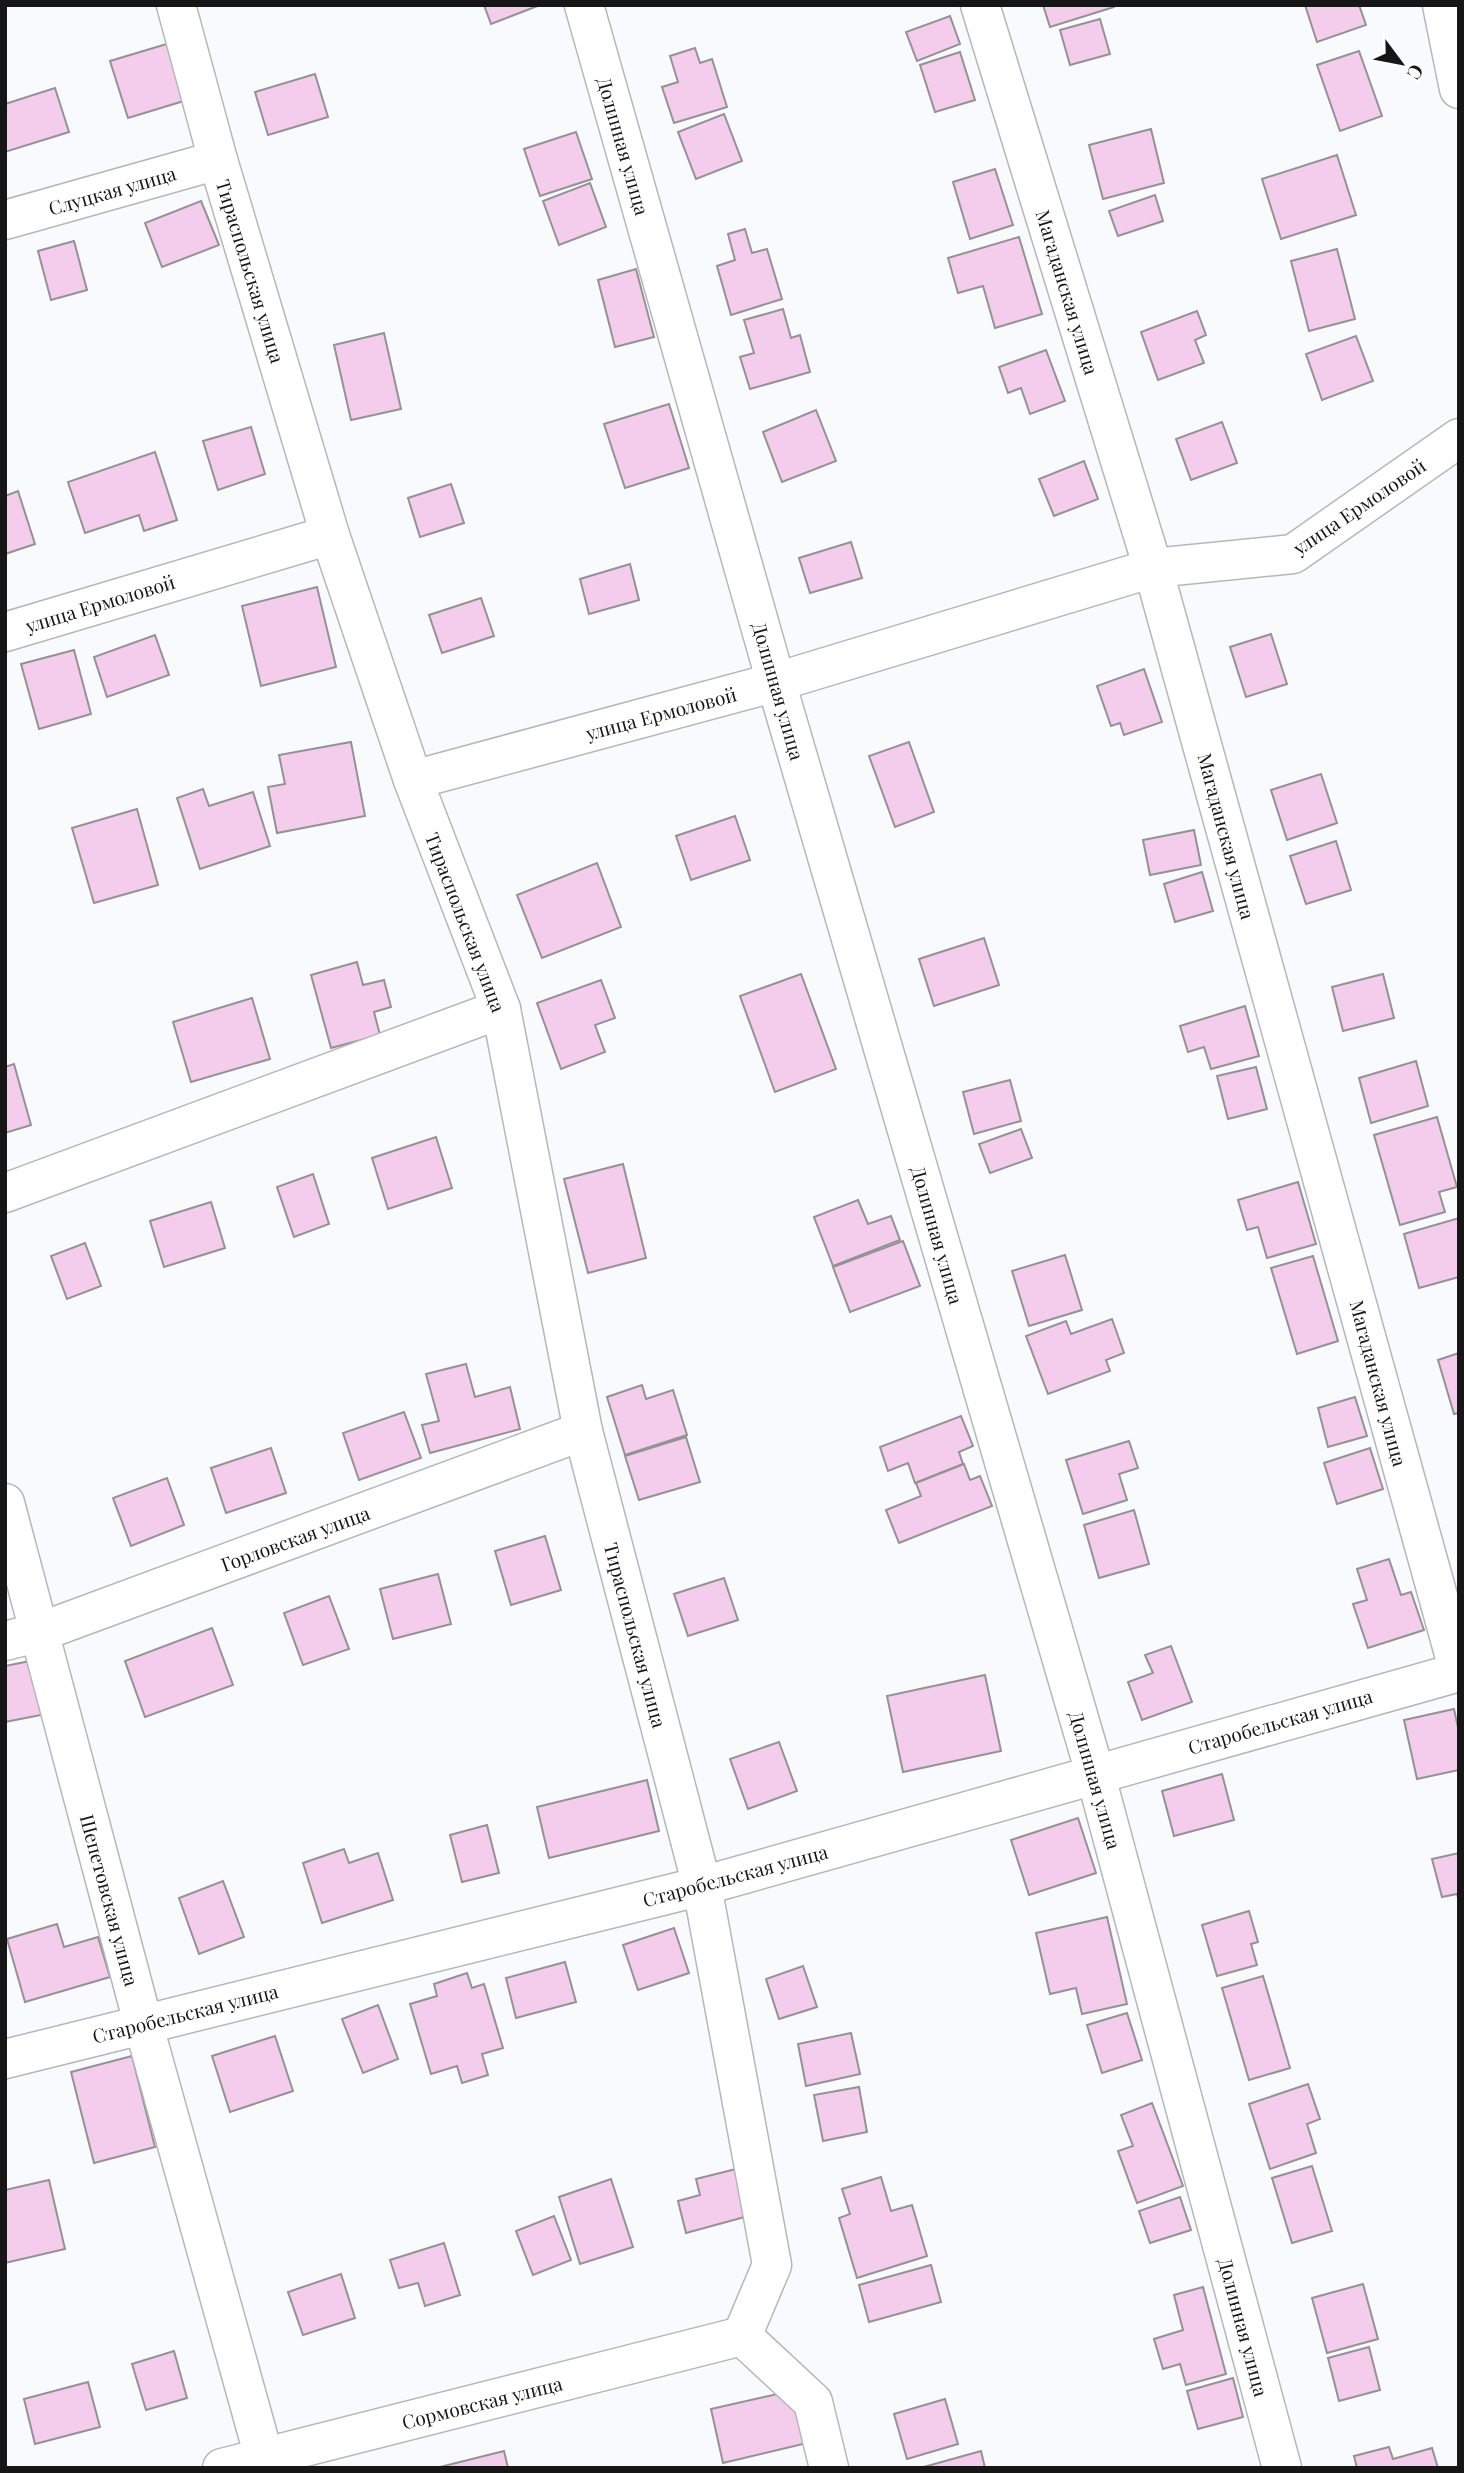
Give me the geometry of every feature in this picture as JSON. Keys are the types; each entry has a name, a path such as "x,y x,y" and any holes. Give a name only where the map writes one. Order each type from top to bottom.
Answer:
{"street":[{"name":"Тираспольская улица","path":"176,5 218,160 330,535"},
{"name":"Долинная улица","path":"584,5 776,682 1095,1773 1282,2468"},
{"name":"Магаданская улица","path":"980,5 1153,568 1459,1672"},
{"path":"1442,5 1459,89"},
{"name":"Слуцкая улица","path":"5,220 218,160"},
{"name":"улица Ермоловой","path":"413,780 776,682 1153,568 1293,554 1459,438"},
{"name":"улица Ермоловой","path":"5,632 330,535"},
{"path":"330,535 413,780"},
{"name":"Тираспольская улица","path":"413,780 501,1009 583,1432 702,1886 772,2265 742,2336"},
{"path":"5,1192 501,1009"},
{"name":"Горловская улица","path":"22,1637 583,1432"},
{"name":"Шепетовская улица","path":"5,1503 22,1637 143,2023 286,2458"},
{"name":"Старобельская улица","path":"5,2059 702,1886 1459,1672"},
{"path":"742,2336 813,2402 829,2468"},
{"name":"Сормовская улица","path":"222,2468 286,2458 742,2336"}],"building":[{"path":"484,5 540,5 491,24"},
{"path":"1043,5 1114,5 1114,7 1050,27"},
{"path":"1305,5 1359,5 1366,25 1317,42"},
{"path":"950,16 960,44 917,61 906,32"},
{"path":"1100,19 1110,54 1070,65 1060,30"},
{"path":"170,43 187,100 128,118 110,61"},
{"path":"695,48 700,63 712,59 727,107 674,123 662,87 678,82 670,56"},
{"path":"1359,51 1382,116 1340,131 1317,65"},
{"path":"960,52 975,100 935,112 920,65"},
{"path":"315,74 328,117 268,135 255,92"},
{"path":"55,88 69,132 5,152 5,104"},
{"path":"724,114 742,161 696,179 678,132"},
{"path":"1151,129 1164,183 1103,199 1089,145"},
{"path":"576,132 592,179 540,196 524,149"},
{"path":"1337,155 1356,215 1281,239 1262,179"},
{"path":"995,169 1013,225 970,239 953,182"},
{"path":"590,183 606,227 559,245 543,201"},
{"path":"1155,195 1163,221 1118,236 1109,211"},
{"path":"201,201 219,245 162,267 145,223"},
{"path":"745,229 752,253 767,249 782,299 731,315 717,266 735,260 728,234"},
{"path":"1019,237 1042,314 995,328 983,286 958,293 948,258"},
{"path":"74,241 87,290 51,300 38,251"},
{"path":"1337,249 1355,319 1309,331 1291,261"},
{"path":"636,269 654,337 615,347 598,280"},
{"path":"783,309 791,338 800,335 810,372 750,389 740,357 754,353 744,320"},
{"path":"1197,311 1206,335 1195,340 1204,363 1158,380 1141,332"},
{"path":"384,333 401,409 351,420 334,345"},
{"path":"1356,336 1373,381 1322,400 1306,354"},
{"path":"1046,350 1065,401 1030,414 1021,388 1008,393 999,367"},
{"path":"669,404 689,468 625,488 604,424"},
{"path":"816,410 836,461 782,482 763,432"},
{"path":"1222,422 1237,463 1191,480 1176,439"},
{"path":"251,427 265,474 218,490 203,441"},
{"path":"155,452 177,520 144,531 139,515 85,533 68,482"},
{"path":"1084,461 1098,499 1054,516 1039,479"},
{"path":"451,484 464,523 420,537 408,498"},
{"path":"18,491 35,544 5,554 5,496"},
{"path":"851,542 862,578 810,593 799,558"},
{"path":"630,564 639,600 589,614 580,579"},
{"path":"317,587 336,667 261,686 242,606"},
{"path":"481,598 494,636 442,653 429,615"},
{"path":"1271,634 1287,684 1246,697 1230,647"},
{"path":"155,635 169,675 107,697 94,657"},
{"path":"74,650 91,714 39,729 21,664"},
{"path":"1144,669 1162,722 1124,735 1120,723 1111,726 1097,686"},
{"path":"351,742 365,816 277,833 268,787 285,784 279,755"},
{"path":"909,742 934,812 895,827 869,756"},
{"path":"1321,774 1337,823 1287,840 1271,790"},
{"path":"203,789 209,806 253,792 270,846 200,869 177,798"},
{"path":"137,809 158,885 94,903 72,828"},
{"path":"735,816 750,860 691,880 676,836"},
{"path":"1194,830 1201,865 1150,875 1143,840"},
{"path":"1336,841 1351,890 1306,904 1290,856"},
{"path":"597,863 621,927 542,958 517,895"},
{"path":"1202,872 1213,911 1175,922 1164,884"},
{"path":"984,938 999,985 934,1006 919,959"},
{"path":"357,962 363,985 384,980 391,1007 374,1012 380,1035 331,1048 311,975"},
{"path":"801,974 836,1069 775,1092 740,996"},
{"path":"1383,974 1394,1018 1343,1031 1332,987"},
{"path":"601,980 615,1018 595,1025 605,1052 561,1069 537,1003"},
{"path":"252,998 270,1059 191,1082 173,1022"},
{"path":"1245,1006 1259,1056 1211,1069 1204,1047 1188,1052 1180,1026"},
{"path":"1416,1061 1428,1106 1371,1123 1359,1078"},
{"path":"14,1064 31,1125 5,1133 5,1067"},
{"path":"1256,1067 1267,1109 1228,1119 1217,1076"},
{"path":"1010,1080 1021,1121 974,1134 963,1092"},
{"path":"1437,1117 1457,1187 1439,1192 1445,1212 1400,1225 1374,1135"},
{"path":"1021,1129 1032,1158 990,1173 979,1144"},
{"path":"436,1137 452,1188 388,1209 372,1158"},
{"path":"623,1164 646,1258 588,1273 564,1179"},
{"path":"313,1174 329,1224 294,1237 277,1187"},
{"path":"1298,1182 1316,1244 1267,1258 1258,1227 1247,1230 1238,1200"},
{"path":"858,1200 868,1224 891,1216 900,1240 833,1266 814,1217"},
{"path":"211,1202 225,1248 164,1267 150,1221"},
{"path":"1459,1218 1459,1277 1419,1288 1404,1234"},
{"path":"903,1241 920,1286 850,1312 833,1267"},
{"path":"85,1243 101,1286 67,1299 51,1256"},
{"path":"1065,1255 1082,1310 1029,1326 1012,1271"},
{"path":"1313,1256 1338,1341 1297,1354 1271,1268"},
{"path":"1112,1319 1124,1353 1106,1360 1110,1371 1048,1394 1026,1336 1066,1321 1071,1334"},
{"path":"1459,1353 1459,1413 1454,1414 1438,1360"},
{"path":"466,1364 475,1397 510,1387 520,1429 430,1453 422,1425 439,1421 426,1374"},
{"path":"642,1385 646,1399 673,1390 687,1435 625,1455 607,1397"},
{"path":"1355,1397 1367,1436 1328,1447 1318,1408"},
{"path":"404,1412 421,1458 359,1480 343,1433"},
{"path":"961,1416 973,1446 959,1452 963,1464 915,1483 908,1463 888,1471 880,1447"},
{"path":"686,1437 700,1482 639,1500 625,1456"},
{"path":"1129,1441 1138,1468 1119,1474 1127,1500 1083,1514 1066,1460"},
{"path":"271,1448 286,1493 226,1513 211,1468"},
{"path":"1370,1448 1383,1489 1337,1504 1324,1463"},
{"path":"964,1464 970,1480 980,1476 992,1506 899,1543 886,1510 921,1496 916,1483"},
{"path":"167,1478 184,1525 131,1546 113,1498"},
{"path":"1134,1510 1149,1564 1099,1578 1084,1525"},
{"path":"545,1536 561,1590 511,1605 495,1551"},
{"path":"1389,1559 1401,1595 1411,1592 1424,1630 1368,1648 1353,1604 1367,1600 1357,1569"},
{"path":"438,1574 451,1624 393,1639 380,1589"},
{"path":"724,1578 738,1620 688,1636 674,1594"},
{"path":"329,1596 349,1649 303,1665 284,1613"},
{"path":"212,1628 233,1685 145,1717 125,1661"},
{"path":"1171,1646 1192,1702 1142,1720 1128,1682 1153,1673 1145,1655"},
{"path":"35,1660 46,1714 5,1722 5,1666"},
{"path":"985,1675 1001,1751 903,1772 887,1696"},
{"path":"1454,1709 1459,1732 1459,1770 1417,1779 1404,1720"},
{"path":"779,1742 797,1791 748,1809 730,1759"},
{"path":"1222,1774 1234,1820 1174,1836 1162,1791"},
{"path":"647,1780 659,1831 549,1858 537,1807"},
{"path":"1078,1818 1096,1873 1029,1895 1011,1840"},
{"path":"487,1825 499,1873 462,1882 450,1835"},
{"path":"344,1849 349,1863 378,1853 393,1900 322,1923 303,1863"},
{"path":"1459,1853 1459,1901 1457,1894 1442,1897 1432,1859"},
{"path":"223,1881 244,1937 199,1954 179,1898"},
{"path":"1249,1911 1258,1942 1251,1944 1257,1965 1217,1976 1202,1925"},
{"path":"1107,1917 1127,2004 1082,2014 1076,1988 1050,1994 1036,1933"},
{"path":"57,1924 64,1947 98,1937 110,1977 25,2002 7,1939"},
{"path":"674,1928 689,1973 638,1990 623,1945"},
{"path":"565,1962 576,2002 516,2018 506,1978"},
{"path":"803,1966 817,2007 779,2019 766,1979"},
{"path":"467,1973 472,1988 484,1984 503,2048 482,2054 488,2075 462,2083 457,2066 431,2074 410,2004 437,1996 434,1984"},
{"path":"1263,1976 1290,2068 1249,2080 1222,1988"},
{"path":"378,2005 398,2059 363,2073 342,2019"},
{"path":"1127,2013 1142,2060 1102,2073 1087,2025"},
{"path":"851,2033 860,2074 806,2086 798,2044"},
{"path":"275,2036 293,2091 230,2112 212,2056"},
{"path":"132,2056 155,2147 94,2163 71,2072"},
{"path":"1308,2084 1320,2119 1307,2124 1316,2153 1270,2169 1249,2104"},
{"path":"859,2087 867,2132 823,2141 814,2095"},
{"path":"1152,2103 1183,2186 1137,2203 1118,2151 1133,2146 1121,2115"},
{"path":"1312,2166 1332,2231 1292,2243 1272,2178"},
{"path":"740,2168 752,2215 686,2233 678,2201 700,2195 696,2179"},
{"path":"881,2177 891,2211 912,2205 927,2256 857,2278 839,2218 850,2214 842,2189"},
{"path":"611,2179 633,2247 580,2264 559,2197"},
{"path":"49,2180 65,2249 5,2263 5,2190"},
{"path":"1180,2197 1191,2230 1150,2243 1139,2211"},
{"path":"554,2216 571,2260 533,2275 516,2231"},
{"path":"444,2243 460,2295 425,2306 418,2283 399,2288 390,2260"},
{"path":"931,2265 941,2302 869,2322 859,2285"},
{"path":"341,2274 355,2318 303,2335 288,2292"},
{"path":"1363,2284 1378,2339 1327,2353 1312,2298"},
{"path":"1203,2287 1226,2374 1186,2385 1180,2364 1163,2369 1154,2339 1183,2330 1174,2295"},
{"path":"1369,2347 1380,2390 1339,2401 1328,2358"},
{"path":"174,2351 187,2398 146,2410 132,2364"},
{"path":"1233,2378 1243,2417 1198,2429 1187,2391"},
{"path":"88,2382 100,2427 35,2444 24,2399"},
{"path":"795,2390 807,2443 723,2463 711,2409"},
{"path":"945,2399 958,2444 907,2459 894,2414"},
{"path":"1389,2447 1393,2459 1432,2448 1438,2468 1357,2468 1354,2456"},
{"path":"504,2451 508,2468 436,2468"},
{"path":"981,2451 985,2468 920,2468"}]}
